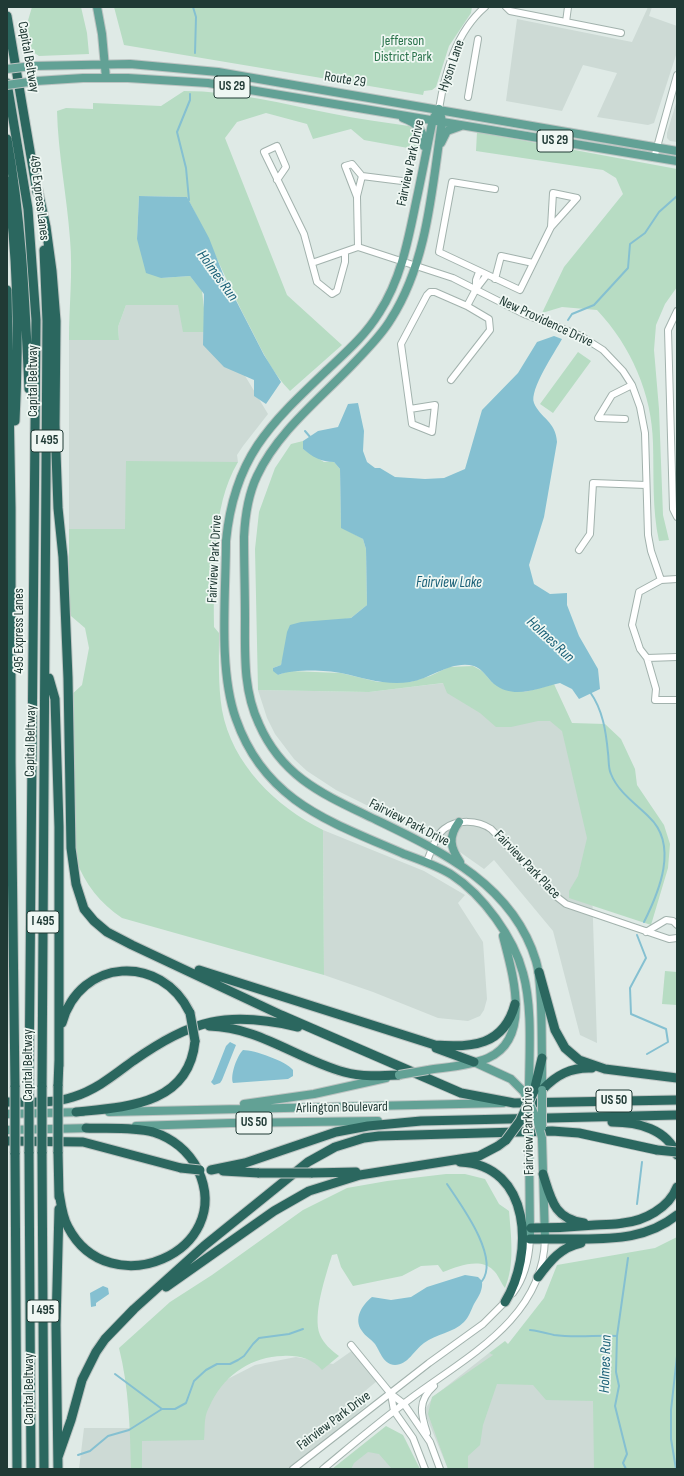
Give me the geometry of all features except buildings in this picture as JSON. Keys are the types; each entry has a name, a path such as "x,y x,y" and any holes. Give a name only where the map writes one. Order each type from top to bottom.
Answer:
{"highway":[{"name":"Capital Beltway","path":"7,16 37,186 44,240 47,321 46,668 42,1087 44,1469"},
{"name":"495 Express Lanes","path":"7,84 25,188 32,244 36,320 29,1087 31,1469"},
{"path":"7,139 23,258 34,480"},
{"path":"7,181 15,246 19,332 11,508"},
{"path":"37,186 46,227 56,321 55,425 58,508 68,678 70,828 72,867 79,897 84,909 94,921 107,932 155,956 325,1034 455,1091 478,1097 514,1103"},
{"name":"495 Express Lanes","path":"7,290 11,508 11,762 15,1087 17,1469"},
{"path":"46,668 55,699 57,749 59,858 59,1066"},
{"path":"155,956 412,1039 474,1062"},
{"path":"58,1469 56,1325 59,1192 58,1086 60,1035 68,1007 78,992 98,977 128,971 152,976 170,986 177,993 190,1013 195,1041 186,1072 174,1086 158,1097 128,1106 76,1112"},
{"path":"539,972 552,1018 561,1041 579,1060 597,1068"},
{"path":"412,1039 449,1046 463,1046 482,1043 500,1032 512,1014 515,1004"},
{"path":"7,1102 54,1101 80,1095 113,1076 171,1036 217,1021 244,1018 277,1022 325,1034"},
{"path":"192,1028 214,1026 242,1030 256,1034 345,1072 372,1076 399,1075"},
{"path":"134,1309 292,1200 330,1183 387,1170 479,1156 498,1146 506,1140 520,1121 529,1104 542,1058"},
{"path":"532,1091 565,1072 579,1068 597,1068 677,1078"},
{"name":"Arlington Boulevard","path":"514,1103 677,1100"},
{"name":"Arlington Boulevard","path":"421,1121 677,1115"},
{"path":"551,1118 574,1122 625,1122 645,1126 664,1136 674,1147 677,1155"},
{"path":"211,1170 245,1163 336,1132 368,1126 421,1121"},
{"path":"59,1192 65,1220 74,1237 94,1254 116,1264 126,1266 145,1265 174,1254 191,1238 200,1221 203,1204 203,1185 194,1162 180,1147 163,1136 147,1131 86,1128"},
{"path":"58,1456 71,1420 77,1393 87,1367 105,1339 134,1309 204,1246 308,1162 335,1148 364,1138 400,1134 566,1131 657,1150 677,1152"},
{"path":"7,1141 83,1142 181,1168 259,1173 311,1173 387,1170"},
{"path":"443,1162 464,1162 484,1166 500,1176 512,1192 521,1220 523,1249 517,1280 505,1302"},
{"path":"542,1174 552,1200 563,1216 576,1222 596,1225"},
{"path":"531,1228 623,1223 653,1213 668,1201 677,1187"},
{"path":"530,1239 602,1239 629,1237 646,1233 677,1215"},
{"path":"538,1277 552,1259 565,1248 572,1244 602,1239"}],"main road":[{"path":"97,7 106,78"},
{"name":"Route 29","path":"7,69 32,66 104,64 159,66 218,72 677,151"},
{"name":"Route 29","path":"7,84 36,81 106,78 173,80 208,83 433,119 677,161"},
{"name":"Fairview Park Drive","path":"439,109 433,119 403,261 393,288 370,326 358,341 273,425 255,447 241,473 231,504 226,541 226,670 232,706 240,730 260,765 281,789 304,807 331,822 451,874 462,882 485,905 519,960 526,988 528,1004 532,1091 542,1138 545,1239"},
{"name":"Fairview Park Drive","path":"439,109 442,121 433,179 416,265 399,306 382,333 279,441 269,454 257,476 248,502 244,538 245,663 248,691 258,723 269,744 285,765 305,782 328,798 433,848 462,866 494,891 513,915 532,948 539,972 542,1058"},
{"path":"384,112 412,122 421,129 424,144 421,176"},
{"path":"433,179 442,137 446,131 456,127 472,126"},
{"path":"459,822 452,833 451,846 462,866"},
{"path":"201,1109 287,1099 399,1075 474,1062 495,1054 507,1043 514,1029 515,1004 512,973 500,927"},
{"path":"474,1062 511,1079 532,1091 529,1104 539,1125 542,1138"},
{"name":"Arlington Boulevard","path":"7,1114 514,1103"},
{"name":"Fairview Park Drive","path":"529,1104 530,1239"},
{"name":"Arlington Boulevard","path":"7,1130 231,1123 421,1121"}],"street":[{"name":"Hyson Lane","path":"439,109 442,92 454,52 473,19 485,7"},
{"path":"506,7 510,11 621,33"},
{"path":"566,22 568,7"},
{"path":"468,97 478,39"},
{"path":"654,158 677,75"},
{"path":"278,180 286,167 277,146 264,152 304,234 317,282 332,294 337,291 345,262 345,253"},
{"path":"357,197 346,166 352,164 362,176 402,181"},
{"path":"312,263 345,253 358,247 357,197 362,176"},
{"path":"495,189 452,182 439,252 486,276 520,290 551,227 577,198 553,193 551,227"},
{"name":"New Providence Drive","path":"358,247 448,276 524,314 566,329 593,343 612,358 632,385 643,420 648,535 651,551 661,580"},
{"path":"495,279 501,256 533,263"},
{"path":"476,289 476,280 479,272"},
{"path":"467,306 476,289 486,276"},
{"path":"410,409 435,406 432,432 412,424 401,344 430,292 435,292 467,306 489,319 490,330 451,380"},
{"path":"677,310 668,330 673,509 677,517"},
{"path":"625,419 598,418 612,396 632,385"},
{"path":"579,550 590,534 593,483 646,485"},
{"path":"677,579 661,580 639,592 632,625 640,649 647,658 656,689 655,700 677,700"},
{"path":"647,658 677,657"},
{"path":"426,863 444,829 459,822"},
{"name":"Fairview Park Place","path":"459,822 484,824 491,829 557,897 566,904 646,932 669,939 677,938"},
{"path":"646,932 666,920 674,921 677,925"},
{"name":"Fairview Park Drive","path":"294,1469 483,1324 505,1302 518,1286 524,1274 528,1259 530,1239"},
{"name":"Fairview Park Drive","path":"323,1469 394,1411 494,1337 513,1319 530,1296 538,1277 544,1257 545,1239"},
{"name":"Fairview Park Drive","path":"351,1346 391,1394 404,1404 432,1446 440,1469"},
{"path":"432,1446 422,1417 422,1401 429,1390 450,1371"},
{"name":"Fairview Park Drive","path":"391,1394 394,1411 413,1438 425,1469"}],"shaded area":[{"path":"648,7 652,7 649,16 677,26 677,52 654,123 648,125 597,117 617,73 583,65 562,111 506,101 517,19 632,42"},
{"path":"677,100 677,142 670,141 667,138 667,133"},
{"path":"126,305 178,305 215,326 268,414 237,455 238,462 226,463 125,529 69,529 69,340 119,340 118,327"},
{"path":"469,680 553,693 574,737 587,737 597,1043 580,1035 553,931 494,860 484,869 457,850 336,790 307,771 294,759 275,734 267,718 258,690 369,692"},
{"path":"323,830 424,871 465,895 458,903 483,942 487,999 484,1010 480,1016 468,1021 438,1018 373,992 324,975"},
{"path":"353,1350 377,1381 365,1391 366,1406 293,1469 79,1469 84,1428 132,1428 255,1365 296,1357 333,1364"},
{"path":"489,1353 573,1382 596,1402 607,1469 448,1469 424,1411 433,1397"},
{"path":"381,1434 415,1469 339,1469"}],"green space":[{"path":"32,7 81,7 87,33 89,54 39,56 21,44"},
{"name":"Jefferson District Park","path":"114,7 472,7 471,13 449,46 436,87 432,90 424,91 423,95 124,45"},
{"path":"184,91 222,93 278,102 343,116 409,126 417,133 419,150 364,140 351,129 313,139 307,124 266,113 237,122 225,138 287,295 342,345 290,391 273,370 264,354 187,197 139,196 137,239 161,278 190,276 202,291 204,308 215,326 203,332 183,332 178,305 126,305 118,327 119,340 69,340 71,252 57,111 66,108 93,109 93,103 161,106"},
{"path":"477,132 677,169 677,287 665,304 656,325 654,350 659,409 663,515 669,540 659,541 654,505 652,425 644,389 629,355 620,339 597,310 562,307 542,313 564,267 623,194 616,178 603,170 476,151"},
{"path":"578,352 591,361 553,413 540,404"},
{"path":"303,441 303,449 324,462 334,462 340,469 341,527 363,539 366,549 367,605 351,618 340,620 285,650 281,665 273,668 278,675 289,671 341,673 378,682 410,682 430,676 449,667 473,666 482,671 493,683 525,692 554,684 572,723 605,724 621,739 635,769 637,785 664,825 670,844 668,868 651,925 569,898 569,891 578,876 587,838 562,731 550,721 538,721 511,727 496,727 480,713 447,693 443,683 369,692 258,690 255,549 259,512 275,468 291,444"},
{"path":"126,461 238,462 229,480 223,500 214,564 214,627 219,633 219,682 222,710 227,730 235,748 258,781 288,809 323,830 324,975 122,918 107,906 94,892 84,877 76,860 70,696 82,685 89,648 85,628 71,616 69,604 69,529 125,529"},
{"path":"665,971 677,972 677,1005 662,1004"},
{"path":"446,1174 465,1174 485,1179 499,1204 509,1211 511,1260 505,1288 493,1270 482,1264 468,1264 443,1272 438,1265 421,1266 402,1276 353,1286 341,1267 337,1254 332,1255 323,1284 319,1306 318,1327 320,1335 324,1341 339,1356 322,1370 310,1360 300,1357 272,1357 251,1363 233,1375 218,1391 206,1415 204,1440 142,1441 142,1469 131,1469 127,1393 119,1348 170,1302 212,1275 303,1210 347,1188 387,1181"},
{"path":"677,1237 677,1469 594,1469 593,1401 546,1400 533,1385 497,1384 483,1425 480,1445 468,1456 468,1469 448,1469 428,1414 432,1397 493,1355 489,1353 505,1341 508,1344 544,1298 557,1265 655,1248"},
{"path":"386,1426 403,1435 420,1469 392,1469 379,1454 368,1452 354,1463 351,1469 332,1469"}],"water":[{"path":"139,196 187,197 209,238 225,279 264,355 281,382 266,404 254,396 254,380 224,367 203,345 204,294 190,276 161,278 146,273 137,239"},
{"name":"Fairview Lake","path":"554,336 562,339 539,380 533,397 537,408 554,429 557,442 544,517 529,565 534,584 550,594 567,593 567,605 579,636 598,669 600,689 579,699 572,689 560,683 535,690 518,692 510,691 502,689 494,684 477,667 466,665 449,668 418,680 401,683 384,682 326,671 301,671 278,675 273,671 273,668 281,665 287,632 290,625 301,622 351,618 367,605 366,549 363,539 341,528 340,469 334,462 321,460 303,449 303,441 318,431 338,427 348,404 358,403 364,431 363,451 367,462 375,468 380,468 395,477 425,479 444,478 465,469 482,410 518,373 537,342"},
{"path":"230,1042 236,1045 222,1080 220,1083 214,1085 211,1082 226,1046"},
{"path":"243,1050 262,1054 284,1063 293,1070 293,1076 288,1079 233,1083 232,1075 238,1057"},
{"path":"465,1275 478,1277 482,1281 480,1293 467,1318 455,1329 434,1337 424,1343 404,1363 395,1365 388,1363 383,1358 375,1344 363,1333 359,1326 358,1322 360,1312 372,1297 391,1300 411,1297 427,1287"},
{"path":"103,1286 108,1288 109,1294 96,1303 96,1306 91,1307 90,1293"}],"waterway":[{"name":"Holmes Run","path":"193,7 196,17 195,53"},
{"name":"Holmes Run","path":"189,200 186,168 177,132 190,100 190,94"},
{"path":"568,320 572,314 594,305 628,268 630,244 645,233 659,212 677,196"},
{"name":"Holmes Run","path":"305,431 311,438"},
{"name":"Holmes Run","path":"590,692 598,706 603,721 609,769 611,774 623,792 649,817 658,828 663,841 665,855 660,883 644,922"},
{"name":"Holmes Run","path":"637,935 646,958 630,988 631,1014 666,1029 668,1042 647,1054"},
{"name":"Holmes Run","path":"637,1204 642,1162"},
{"path":"447,1184 469,1218 483,1245 486,1259 486,1271 482,1281"},
{"name":"Holmes Run","path":"626,1469 623,1463 627,1454 615,1406 619,1386 616,1372 617,1336 628,1258"},
{"path":"115,1374 162,1409 175,1409 186,1403 194,1381 206,1370 217,1364 230,1364 238,1360 244,1356 259,1338 289,1334 303,1329"},
{"path":"530,1330 562,1336 617,1336"},
{"path":"676,1469 671,1439 671,1410 677,1356"},
{"path":"78,1455 90,1451 108,1436 129,1430 162,1409"}]}
